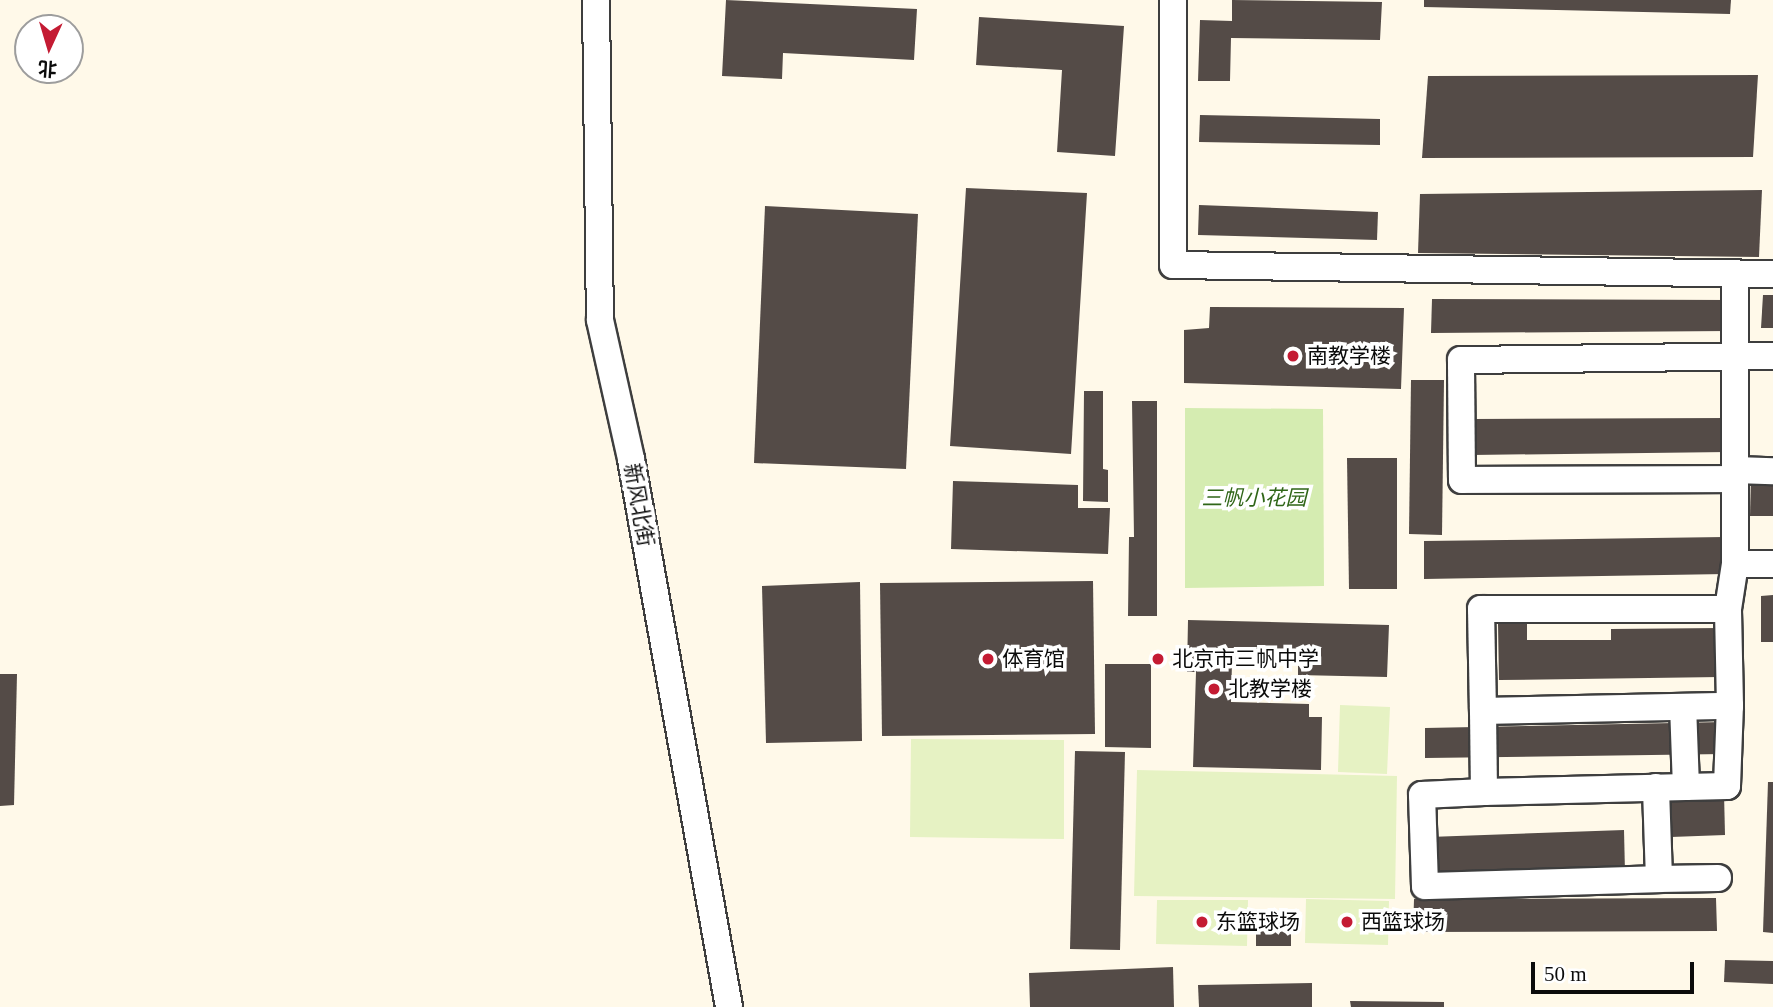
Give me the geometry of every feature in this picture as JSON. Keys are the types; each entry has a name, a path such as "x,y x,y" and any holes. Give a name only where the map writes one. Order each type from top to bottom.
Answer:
{"street":[{"name":"新风北街","path":"596,0 600,320 631,458 729,1007"},
{"path":"1173,0 1173,265 1773,274"},
{"path":"1718,878 1425,886 1422,795 1727,786 1730,706 1728,609 1735,564 1735,274"},
{"path":"1773,356 1461,359 1462,480 1773,471"},
{"path":"1735,564 1773,564"},
{"path":"1484,793 1481,609 1728,609"},
{"path":"1483,711 1730,706"},
{"path":"1683,707 1686,787"},
{"path":"1656,788 1659,879"}],"green space":[{"name":"三帆小花园","path":"1185,408 1323,409 1324,586 1185,588"},
{"path":"1340,705 1390,707 1387,774 1338,772"},
{"path":"911,739 1064,740 1064,839 910,837"},
{"path":"1137,770 1397,776 1395,899 1134,896"},
{"name":"西篮球场","path":"1306,899 1389,901 1388,945 1305,943"},
{"name":"东篮球场","path":"1157,900 1248,900 1247,946 1156,944"}],"building":[{"path":"726,0 917,9 914,60 783,53 782,79 722,76"},
{"path":"1232,0 1382,2 1380,40 1231,38 1230,81 1198,81 1200,20 1232,21"},
{"path":"1424,0 1731,0 1730,14 1424,7"},
{"path":"979,17 1124,26 1115,156 1057,152 1062,70 976,65"},
{"path":"1758,75 1753,157 1422,158 1428,76"},
{"path":"1200,115 1380,119 1380,145 1199,142"},
{"path":"966,188 1087,193 1071,454 950,446"},
{"path":"1762,190 1759,257 1418,253 1420,194"},
{"path":"1199,205 1378,212 1377,240 1198,235"},
{"path":"765,206 918,214 906,469 754,463"},
{"path":"1763,295 1773,295 1773,328 1761,328"},
{"path":"1432,299 1729,300 1729,331 1431,333"},
{"name":"南教学楼","path":"1210,307 1404,308 1401,389 1184,383 1184,330 1209,328"},
{"path":"1411,380 1444,380 1442,535 1409,534"},
{"path":"1084,391 1103,391 1103,469 1108,470 1108,502 1083,501"},
{"path":"1132,401 1157,401 1157,616 1128,616 1129,537 1134,537"},
{"path":"1728,418 1728,452 1472,455 1473,419"},
{"path":"1347,458 1397,458 1397,589 1349,589"},
{"path":"1751,476 1773,476 1773,516 1750,516"},
{"path":"953,481 1078,485 1078,508 1110,508 1108,554 951,549"},
{"path":"1725,537 1726,574 1424,579 1424,541"},
{"name":"体育馆","path":"1093,581 1095,734 882,736 880,583"},
{"path":"860,582 862,741 766,743 762,586"},
{"path":"1773,595 1773,642 1761,642 1761,596"},
{"name":"北教学楼","path":"1188,620 1389,625 1387,677 1298,675 1298,664 1232,662 1231,702 1309,704 1309,717 1322,717 1321,770 1193,767 1196,672 1187,672"},
{"path":"1498,624 1527,624 1527,640 1611,640 1611,629 1720,628 1720,677 1499,680"},
{"path":"1105,664 1151,664 1151,748 1105,747"},
{"path":"0,674 17,674 14,805 0,806"},
{"path":"1724,722 1724,754 1425,758 1425,728"},
{"path":"1075,751 1125,752 1120,950 1070,949"},
{"path":"1768,782 1773,782 1773,933 1763,932"},
{"path":"1724,793 1725,835 1671,837 1669,795"},
{"path":"1624,830 1625,873 1431,878 1429,837"},
{"path":"1716,898 1717,931 1413,932 1414,899"},
{"path":"1291,920 1291,946 1256,946 1256,921"},
{"path":"1725,960 1773,961 1773,984 1724,982"},
{"path":"1173,967 1174,1007 1030,1007 1029,973"},
{"path":"1312,983 1312,1007 1199,1007 1198,985"},
{"path":"1350,1001 1444,1002 1444,1007 1351,1007"}],"place":[{"name":"南教学楼","path":"1293,356"},
{"name":"体育馆","path":"988,659"},
{"name":"北京市三帆中学","path":"1158,659"},
{"name":"北教学楼","path":"1214,689"},
{"name":"东篮球场","path":"1202,922"},
{"name":"西篮球场","path":"1347,922"}]}
